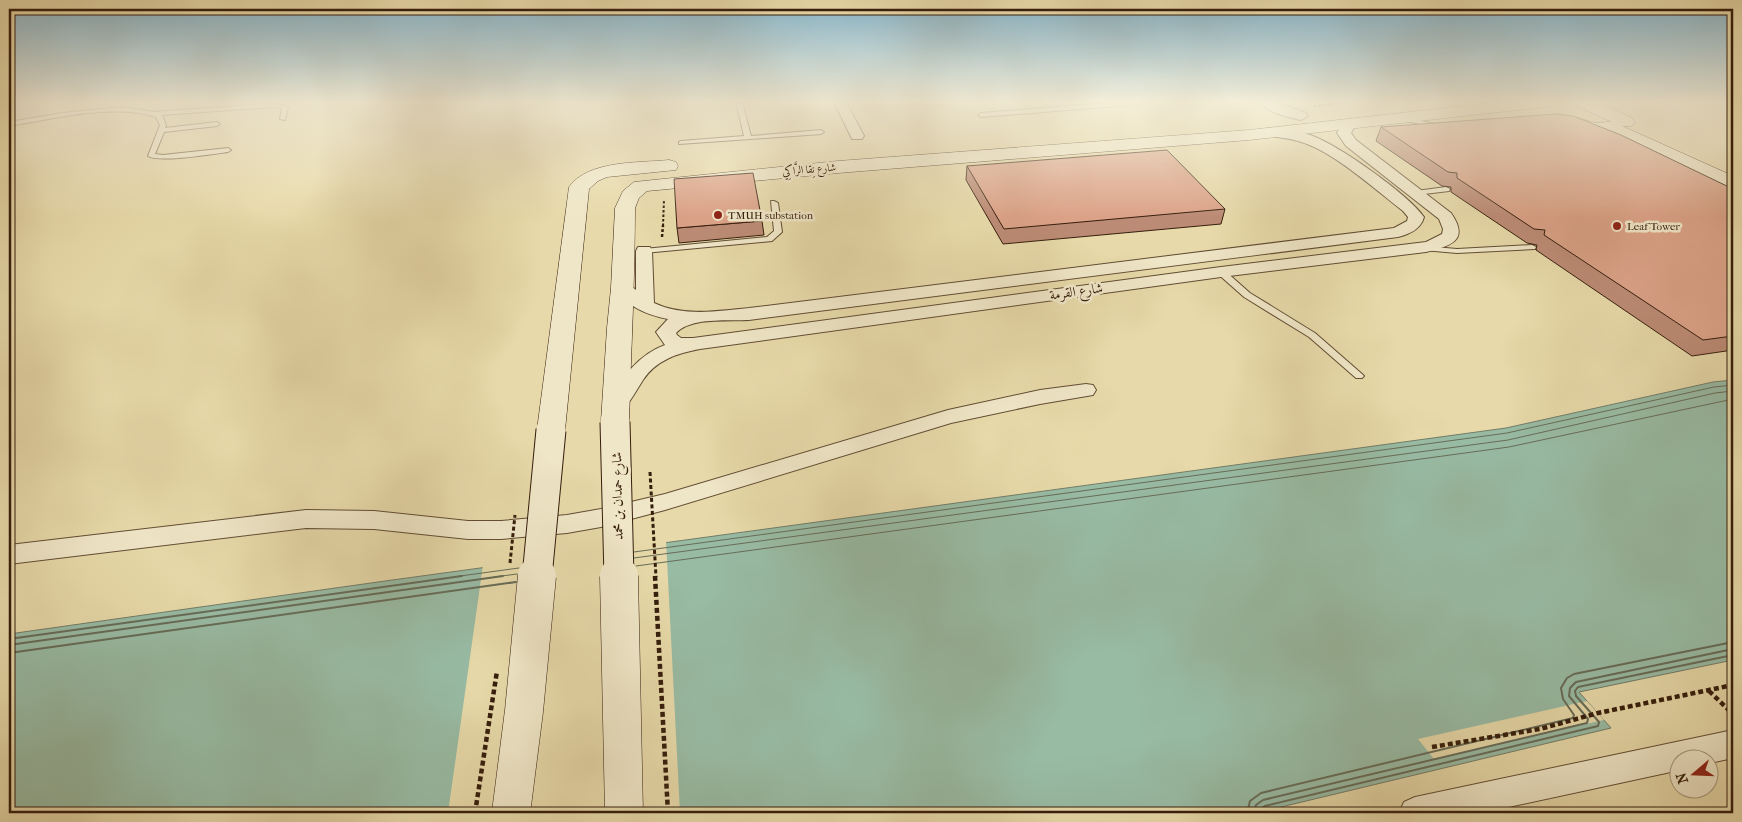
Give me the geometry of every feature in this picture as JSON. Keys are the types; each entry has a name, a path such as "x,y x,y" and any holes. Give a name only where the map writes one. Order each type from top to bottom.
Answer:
{"street":[{"name":"شارع نِقا الرَّاكِي","path":"511,813 524,711 551,430 578,186 596,174 617,170 1018,140"},
{"name":"شارع نِقا الرَّاكِي","path":"641,186 838,167 1168,140"},
{"name":"شارع القرمة","path":"615,415 641,369 649,362 671,350 698,344 775,330 1417,247 1442,243 1450,236 1451,227 1445,216 1416,193 1365,165 1310,140"},
{"name":"شارع القرمة","path":"623,288 629,296 645,306 663,313 694,318 758,314 1398,232 1414,224 1416,217 1414,212 1365,165 1348,140"},
{"path":"1643,140 1729,169"},
{"path":"1667,140 1729,169"},
{"name":"شارع حمدان بن محمد","path":"624,813 615,415 618,328 623,288 625,208 630,195 641,186"},
{"path":"645,306 653,250"},
{"path":"694,318 671,325 666,332 666,336 668,339 678,343 698,344"},
{"path":"9,555 306,519 374,520 468,530 534,528 568,524 665,502 948,418 1040,397 1086,390"},
{"path":"1415,813 1516,789 1733,744"}],"lane":[{"path":"158,140 151,156 163,157 228,150"},
{"path":"681,143 710,140"},
{"path":"1416,193 1446,188"},
{"path":"653,250 769,239 778,232 774,203"},
{"path":"1417,247 1457,251 1532,247"},
{"path":"1221,272 1247,295 1312,335 1359,376"}],"path":[{"path":"653,250 664,196"},
{"path":"650,472 668,813"},
{"path":"509,572 515,515"},
{"path":"475,813 497,666"},
{"path":"1432,747 1540,729 1598,713 1733,685"},
{"path":"1709,690 1733,714"}],"water":[{"path":"1733,380 1733,660 1579,692 1611,728 1256,813 9,813 9,634 1506,428 1713,382"}],"pier":[{"path":"666,540 680,813 448,813 483,565"},
{"path":"1587,701 1604,720 1434,759 1418,739"}],"building":[{"name":"Leaf Tower","path":"1401,140 1632,140 1733,189 1733,336 1703,340 1544,235 1545,230 1534,229 1457,178 1457,173 1448,172"},
{"path":"1167,150 1225,209 1004,229 967,166"},
{"name":"TMUH substation","path":"753,173 762,221 677,228 674,179"}],"place":[{"name":"TMUH substation","path":"718,215"},
{"name":"Leaf Tower","path":"1617,226"}]}
